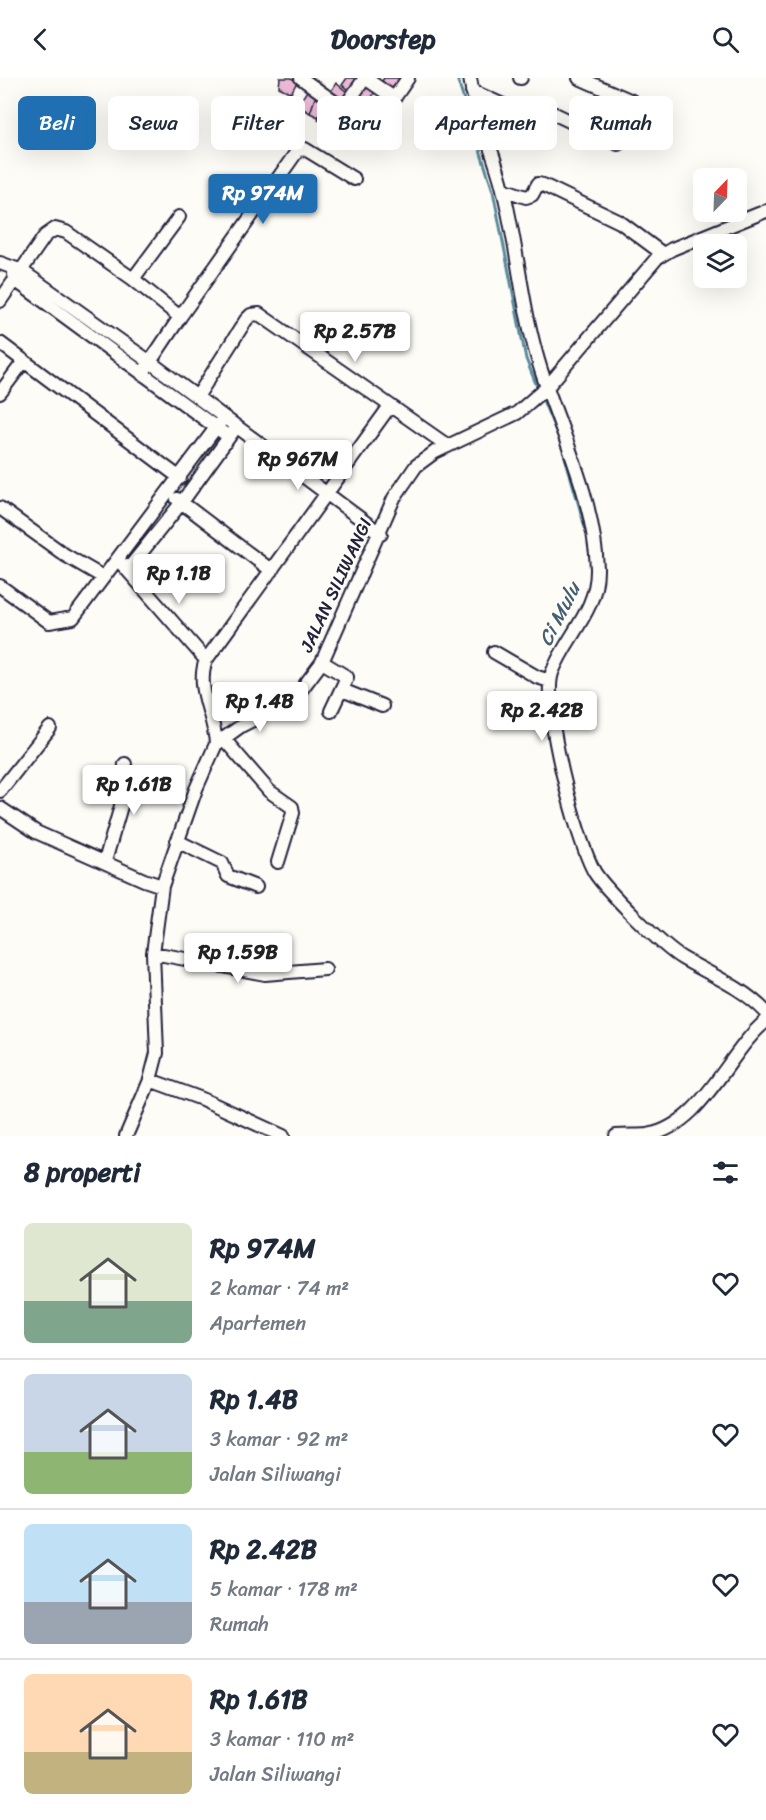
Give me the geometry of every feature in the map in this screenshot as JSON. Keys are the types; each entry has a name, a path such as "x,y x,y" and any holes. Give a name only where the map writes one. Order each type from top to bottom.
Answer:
{"street":[{"path":"301,78 340,106 348,102 365,78 391,96"},
{"path":"395,96 408,78"},
{"path":"470,78 503,189 529,327 586,506 597,566 595,595 546,679 577,827 595,873 607,888 675,953 739,989 765,1019 713,1087 685,1115 653,1134 616,1136"},
{"path":"579,78 620,96"},
{"path":"472,91 514,110 527,106 538,106 569,121"},
{"path":"142,374 298,150 305,149 354,179"},
{"path":"503,189 528,197 537,185 543,184 620,222 663,254"},
{"name":"JALAN SILIWANGI","path":"219,741 284,704 300,690 322,662 381,534 394,498 407,477 426,458 517,413 530,403 548,387 644,272 663,254 766,211"},
{"path":"133,279 179,217"},
{"path":"0,301 45,236 55,229 76,237 180,317"},
{"path":"0,263 96,324 150,362 197,397 220,423"},
{"path":"17,274 88,334 142,374 220,423 381,534"},
{"path":"197,397 246,320 255,314 310,348 448,446"},
{"path":"88,334 96,324"},
{"path":"0,343 180,478"},
{"path":"0,393 24,361"},
{"path":"278,862 293,813 292,807 269,791 219,741 201,678 206,660 390,406"},
{"path":"0,586 42,618 58,623 73,618 220,423"},
{"path":"128,569 182,502 233,432"},
{"path":"169,492 272,571"},
{"path":"0,508 57,550 103,578"},
{"path":"117,560 128,569 206,660"},
{"path":"494,652 546,679"},
{"path":"322,662 346,675 347,680 331,711"},
{"path":"342,690 382,706"},
{"path":"0,791 50,728"},
{"path":"126,1136 150,1080 157,1053 153,953 162,886 177,841 219,741"},
{"path":"105,861 121,806 125,764"},
{"path":"0,808 36,832 162,886"},
{"path":"177,841 222,863 228,876 256,887"},
{"path":"153,953 265,974 325,969"},
{"path":"150,1080 202,1099 283,1136"}],"building":[{"path":"280,78 291,78 297,82 291,93 279,87"},
{"path":"347,78 358,78 352,93 342,85"},
{"path":"384,78 400,78 390,91 380,84"},
{"path":"336,83 347,92 344,96 329,94"},
{"path":"365,86 375,92 373,96 360,96"},
{"path":"308,89 316,95 310,113 305,110 304,96"},
{"path":"316,95 317,116 310,113"}],"waterway":[{"name":"Ci Mulu","path":"457,78 493,191 526,359 538,389"},
{"name":"Ci Mulu","path":"542,398 562,446 587,534"}]}
